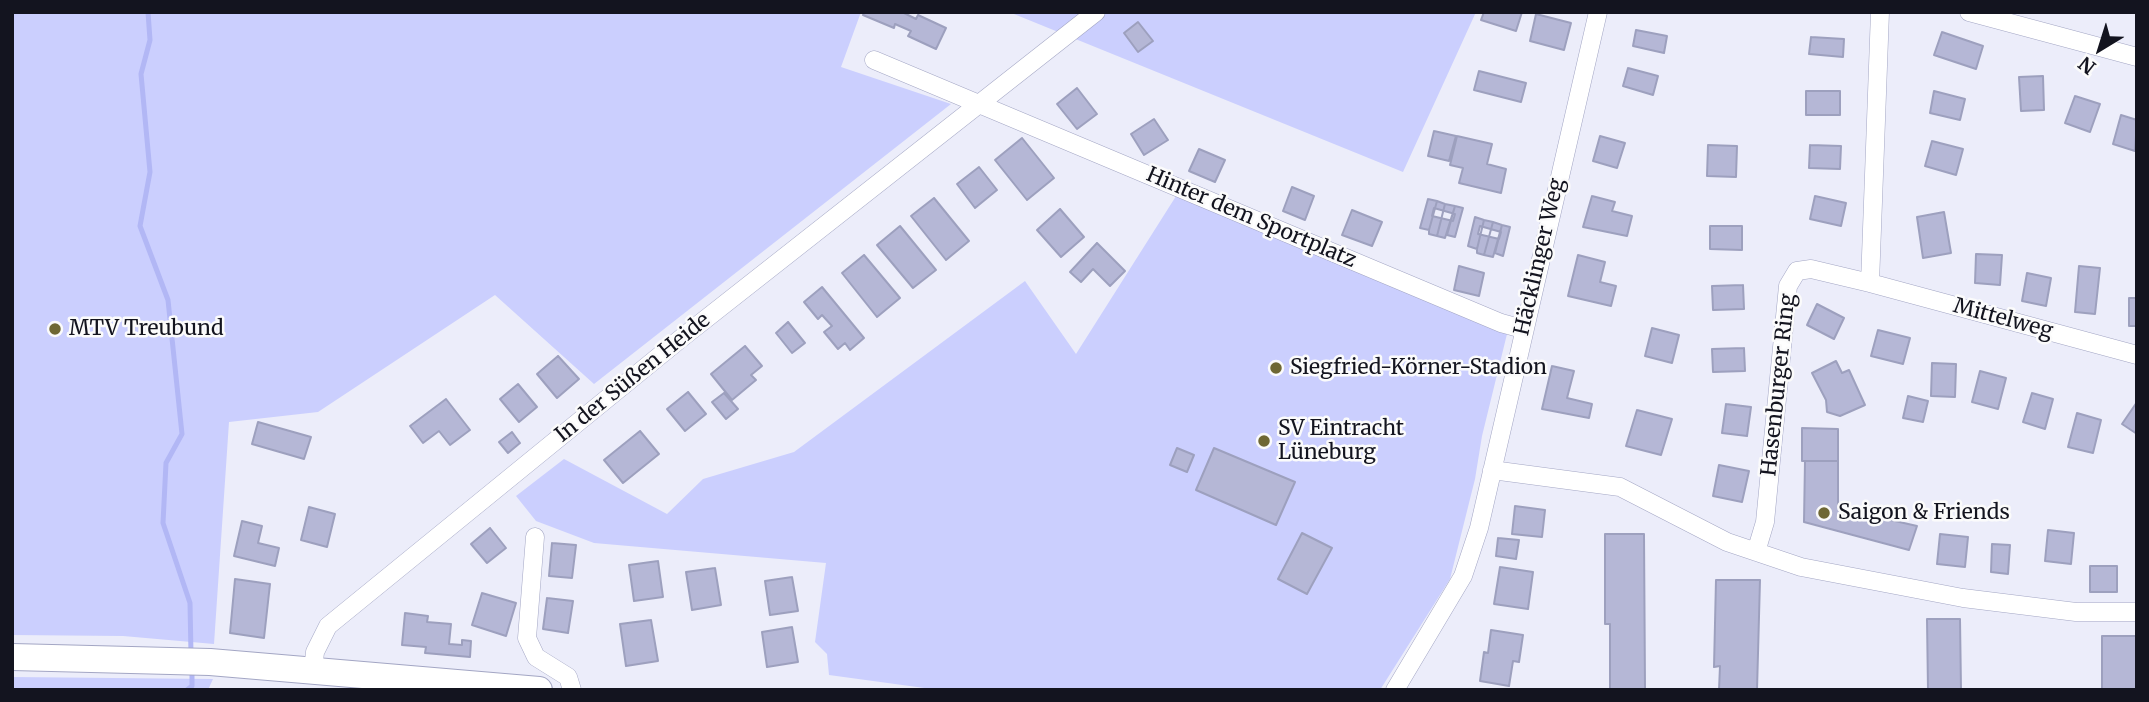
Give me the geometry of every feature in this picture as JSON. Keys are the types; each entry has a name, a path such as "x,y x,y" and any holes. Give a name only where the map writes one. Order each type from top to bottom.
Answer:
{"street":[{"name":"In der Süßen Heide","path":"313,671 314,652 328,626 679,340 1096,12"},
{"name":"Häcklinger Weg","path":"1395,690 1463,576 1479,528 1598,12"},
{"path":"1870,283 1880,12"},
{"path":"1969,12 2137,57"},
{"path":"874,60 980,104"},
{"name":"Hinter dem Sportplatz","path":"980,104 1501,323 1523,329"},
{"name":"Hasenburger Ring","path":"1756,552 1765,522 1788,286 1797,271 1811,269 1870,283"},
{"name":"Mittelweg","path":"1870,283 2137,355"},
{"path":"1492,470 1620,487 1727,542 1801,567 1963,598 2076,612 2137,612"},
{"path":"535,537 527,638 536,657 568,677 572,690"},
{"path":"12,657 210,662 313,671 358,682 539,690"}],"shaded area":[{"path":"12,12 861,12 841,67 951,104 594,384 495,295 318,412 229,422 214,644 123,636 12,635"},
{"path":"1009,12 1476,12 1403,172"},
{"name":"SV Eintracht Lüneburg","path":"1178,193 1507,334 1450,579 1380,690 939,690 829,675 827,654 815,642 826,563 594,543 536,521 516,496 564,459 667,514 703,479 794,452 1025,281 1076,354"},
{"path":"12,677 213,679 208,690 12,690"}],"building":[{"path":"864,12 902,12 916,19 918,15 946,28 936,49 908,36 911,31 895,24 894,28 863,15"},
{"path":"1484,12 1522,12 1516,31 1481,20"},
{"path":"1536,14 1571,23 1564,50 1530,41"},
{"path":"1138,22 1153,41 1138,52 1124,33"},
{"path":"1636,30 1667,36 1664,53 1633,46"},
{"path":"1942,32 1983,46 1976,69 1934,55"},
{"path":"1811,37 1844,39 1843,57 1809,54"},
{"path":"1628,68 1658,76 1653,95 1623,86"},
{"path":"1479,71 1526,83 1521,102 1474,90"},
{"path":"2043,76 2044,110 2021,111 2019,77"},
{"path":"1077,88 1097,114 1077,129 1057,104"},
{"path":"1806,91 1840,91 1840,115 1806,115"},
{"path":"1934,91 1965,99 1960,120 1930,113"},
{"path":"2075,96 2100,104 2090,132 2065,123"},
{"path":"2121,115 2137,120 2135,151 2113,144"},
{"path":"1154,119 1168,140 1144,155 1131,134"},
{"path":"1434,131 1456,136 1449,161 1428,156"},
{"path":"1457,136 1492,144 1487,164 1506,169 1501,193 1459,183 1463,168 1450,165"},
{"path":"1600,136 1625,143 1617,168 1593,161"},
{"path":"1022,138 1054,178 1027,200 995,160"},
{"path":"1932,141 1963,149 1956,175 1925,166"},
{"path":"1708,145 1737,146 1736,177 1707,176"},
{"path":"1810,145 1841,146 1840,169 1809,168"},
{"path":"1199,149 1225,160 1215,182 1189,171"},
{"path":"979,167 997,190 975,208 957,184"},
{"path":"1292,187 1314,196 1305,220 1283,211"},
{"path":"1592,196 1615,202 1612,211 1632,216 1627,236 1583,227"},
{"path":"1815,196 1846,203 1841,226 1810,219"},
{"path":"934,198 969,241 946,260 911,216"},
{"path":"1428,199 1437,201 1429,230 1420,228"},
{"path":"1437,201 1445,204 1437,236 1429,234 1429,230"},
{"path":"1445,204 1455,206 1445,238 1437,236"},
{"path":"1455,206 1463,208 1455,237 1447,235"},
{"path":"1434,208 1455,214 1453,221 1432,216"},
{"path":"1060,209 1084,237 1061,257 1037,230"},
{"path":"1352,210 1382,222 1372,246 1342,235"},
{"path":"1944,212 1951,253 1923,258 1917,217"},
{"path":"1475,217 1484,220 1477,249 1468,246"},
{"path":"1484,220 1493,222 1484,255 1477,253 1477,249"},
{"path":"1493,222 1502,225 1493,257 1484,255"},
{"path":"1502,225 1510,227 1503,256 1495,253"},
{"path":"900,226 936,270 913,288 877,245"},
{"path":"1480,226 1501,232 1499,239 1478,234"},
{"path":"1710,226 1742,226 1742,250 1710,249"},
{"path":"1097,243 1125,271 1110,286 1093,269 1081,282 1070,272"},
{"path":"1976,254 2002,255 2000,285 1975,283"},
{"path":"864,255 900,298 877,317 842,273"},
{"path":"1578,255 1605,262 1600,282 1616,286 1611,306 1568,296"},
{"path":"1459,266 1484,273 1479,296 1454,290"},
{"path":"2079,266 2100,268 2095,314 2075,312"},
{"path":"2027,273 2051,278 2046,306 2022,301"},
{"path":"1743,285 1744,309 1713,310 1712,286"},
{"path":"822,287 864,338 850,350 845,343 838,349 824,332 832,326 822,315 818,319 804,302"},
{"path":"2129,298 2137,298 2137,326 2129,326"},
{"path":"1817,304 1844,318 1834,339 1807,325"},
{"path":"788,322 805,343 792,353 776,333"},
{"path":"1652,328 1679,335 1672,363 1645,356"},
{"path":"1878,330 1910,338 1903,364 1871,356"},
{"path":"745,346 762,366 751,375 756,380 732,400 711,374"},
{"path":"1744,348 1745,371 1713,372 1712,349"},
{"path":"558,356 579,379 557,398 537,374"},
{"path":"1836,361 1842,373 1849,370 1865,405 1840,416 1827,412 1826,400 1812,373"},
{"path":"1932,363 1956,364 1955,397 1931,396"},
{"path":"1552,366 1574,371 1567,398 1592,404 1589,418 1542,409"},
{"path":"1980,371 2006,378 1998,409 1972,402"},
{"path":"518,384 537,407 519,422 500,399"},
{"path":"688,392 706,414 685,431 667,409"},
{"path":"724,393 738,409 726,419 712,402"},
{"path":"2032,393 2053,399 2045,429 2023,422"},
{"path":"1908,396 1928,401 1923,422 1903,418"},
{"path":"446,399 470,430 450,445 439,431 423,443 410,426"},
{"path":"2137,402 2137,434 2122,424"},
{"path":"1726,404 1751,407 1747,436 1722,433"},
{"path":"1637,410 1672,419 1661,455 1626,446"},
{"path":"2077,413 2101,420 2093,453 2068,447"},
{"path":"258,422 311,437 304,459 252,444"},
{"path":"1802,428 1838,429 1838,461 1802,461"},
{"path":"640,431 659,454 623,483 604,460"},
{"path":"512,432 520,443 508,453 499,442"},
{"path":"1177,448 1194,455 1187,472 1170,465"},
{"path":"1214,448 1295,482 1276,525 1196,490"},
{"path":"1805,461 1838,461 1838,508 1917,526 1909,550 1804,522"},
{"path":"1719,465 1749,471 1742,502 1713,496"},
{"path":"1515,506 1545,510 1542,537 1512,534"},
{"path":"309,507 335,514 327,547 301,540"},
{"path":"242,521 262,526 258,543 279,548 275,566 234,556"},
{"path":"490,528 506,548 487,563 471,544"},
{"path":"2048,530 2074,533 2071,564 2045,561"},
{"path":"1302,533 1332,548 1307,594 1278,579"},
{"path":"1605,534 1644,534 1645,690 1610,690 1610,624 1605,624"},
{"path":"1940,534 1968,537 1965,567 1937,564"},
{"path":"1498,538 1519,540 1516,559 1496,556"},
{"path":"552,543 576,545 572,578 549,576"},
{"path":"1992,544 2010,545 2008,574 1991,572"},
{"path":"658,561 663,597 634,601 629,565"},
{"path":"2090,566 2117,566 2117,592 2090,592"},
{"path":"1500,567 1533,572 1528,609 1494,604"},
{"path":"715,568 721,605 692,610 686,572"},
{"path":"792,577 798,611 770,615 765,581"},
{"path":"235,579 270,584 264,638 230,633"},
{"path":"1716,580 1760,580 1757,690 1719,690 1720,666 1714,667"},
{"path":"482,593 516,603 506,636 472,625"},
{"path":"547,598 573,601 568,633 543,629"},
{"path":"405,613 428,616 427,622 451,624 449,644 462,645 462,640 471,641 470,657 425,653 426,647 402,645"},
{"path":"1927,619 1960,619 1961,690 1928,690"},
{"path":"651,620 658,661 626,666 620,624"},
{"path":"792,627 798,662 767,667 762,632"},
{"path":"1491,630 1523,635 1519,662 1513,661 1509,686 1480,681 1484,652 1488,653"},
{"path":"2102,636 2137,636 2137,690 2102,690"}],"waterway":[{"path":"148,12 150,40 141,74 150,172 140,226 168,300 182,434 166,463 163,523 190,603 191,654"},
{"path":"187,690 192,686 192,671"}],"place":[{"name":"MTV Treubund","path":"55,329"},
{"name":"Siegfried-Körner-Stadion","path":"1276,368"},
{"name":"SV Eintracht Lüneburg","path":"1264,441"},
{"name":"Saigon & Friends","path":"1824,513"}]}
